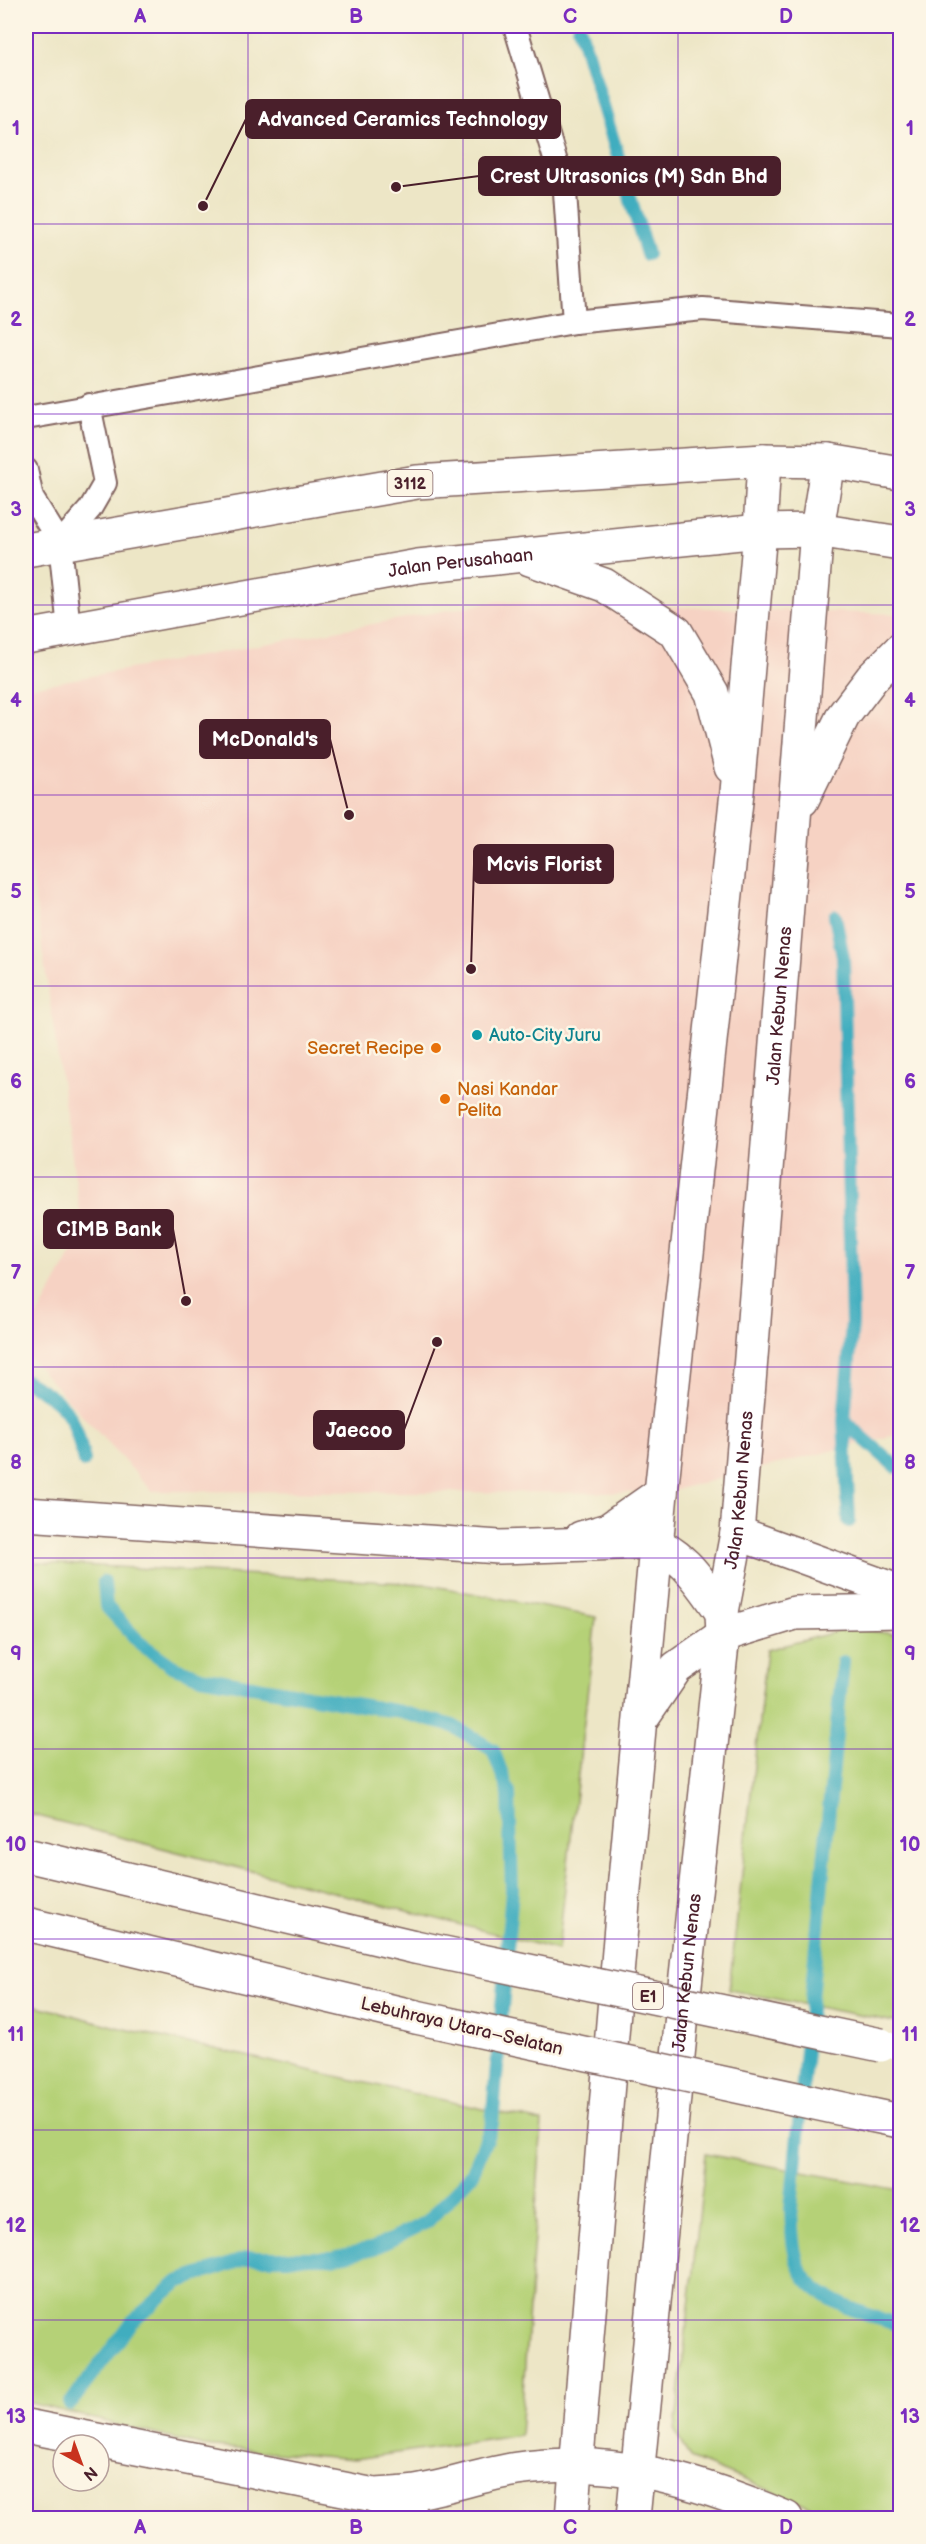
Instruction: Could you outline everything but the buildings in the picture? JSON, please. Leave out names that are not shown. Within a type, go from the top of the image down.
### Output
[{"type":"main road","name":"3112","points":[[26,550],[417,482],[764,460],[828,461],[900,473]]},
{"type":"main road","points":[[572,2518],[579,2464],[624,1890],[661,1493],[737,792],[764,460]]},
{"type":"main road","name":"Jalan Kebun Nenas","points":[[633,2518],[669,2136],[723,1623],[737,1533],[817,530],[828,461]]},
{"type":"main road","name":"Jalan Perusahaan","points":[[26,637],[418,566],[760,531],[817,530],[900,543]]},
{"type":"main road","points":[[519,556],[604,585],[676,632],[712,693],[737,792]]},
{"type":"main road","points":[[794,816],[843,716],[872,678],[900,650]]},
{"type":"main road","points":[[499,1547],[561,1544],[608,1530],[661,1493]]},
{"type":"main road","points":[[26,1514],[499,1547],[649,1542],[658,1544],[685,1562],[723,1623]]},
{"type":"main road","points":[[737,1533],[900,1592]]},
{"type":"main road","points":[[641,1719],[676,1668],[723,1623],[795,1613],[900,1611]]},
{"type":"main road","name":"E1","points":[[26,1855],[415,1947],[891,2047]]},
{"type":"main road","name":"Lebuhraya Utara–Selatan","points":[[26,1924],[416,2017],[886,2118]]},
{"type":"main road","points":[[26,2426],[374,2495],[416,2492],[517,2469],[579,2464],[639,2470],[696,2483],[786,2518]]},
{"type":"main road","points":[[374,2495],[413,2518]]},
{"type":"lane","points":[[515,26],[565,192],[574,322]]},
{"type":"lane","points":[[26,418],[89,405],[574,322],[703,309],[900,325]]},
{"type":"lane","points":[[60,543],[90,509],[105,483],[89,405]]},
{"type":"lane","points":[[26,470],[32,498],[60,543],[69,629]]},
{"type":"shaded area","name":"Auto-City Juru","points":[[498,601],[900,614],[900,1434],[661,1493],[152,1491],[26,1354],[26,1337],[83,1233],[26,836],[26,688]]},
{"type":"green space","points":[[26,1562],[424,1584],[596,1617],[558,1950],[26,1813]]},
{"type":"green space","points":[[850,1628],[900,1635],[900,2023],[729,1990],[767,1650]]},
{"type":"green space","points":[[26,2003],[125,2029],[542,2122],[520,2435],[355,2459],[203,2446],[26,2402]]},
{"type":"green space","points":[[706,2154],[900,2190],[900,2518],[811,2507],[690,2458],[675,2431]]},
{"type":"waterway","points":[[579,26],[647,254]]},
{"type":"waterway","points":[[835,916],[843,957],[852,1323],[844,1421],[895,1466],[900,1467]]},
{"type":"waterway","points":[[26,1381],[52,1397],[67,1412],[76,1431],[84,1461]]},
{"type":"waterway","points":[[844,1421],[849,1521]]},
{"type":"waterway","points":[[70,2404],[133,2321],[178,2282],[248,2258],[333,2258],[374,2248],[427,2222],[472,2174],[492,2124],[512,1890],[509,1793],[493,1750],[453,1726],[400,1712],[201,1677],[172,1666],[141,1644],[106,1606],[104,1582]]},
{"type":"waterway","points":[[843,1662],[791,2209],[792,2232],[800,2269],[807,2280],[818,2290],[844,2306],[900,2325]]},
{"type":"place","name":"Crest Ultrasonics (M) Sdn Bhd","points":[[396,187]]},
{"type":"place","name":"Advanced Ceramics Technology","points":[[203,206]]},
{"type":"place","name":"McDonald's","points":[[349,815]]},
{"type":"place","name":"Mcvis Florist","points":[[471,969]]},
{"type":"place","name":"Auto-City Juru","points":[[477,1035]]},
{"type":"place","name":"Secret Recipe","points":[[436,1048]]},
{"type":"place","name":"Nasi Kandar Pelita","points":[[445,1099]]},
{"type":"place","name":"CIMB Bank","points":[[186,1301]]},
{"type":"place","name":"Jaecoo","points":[[437,1342]]}]
